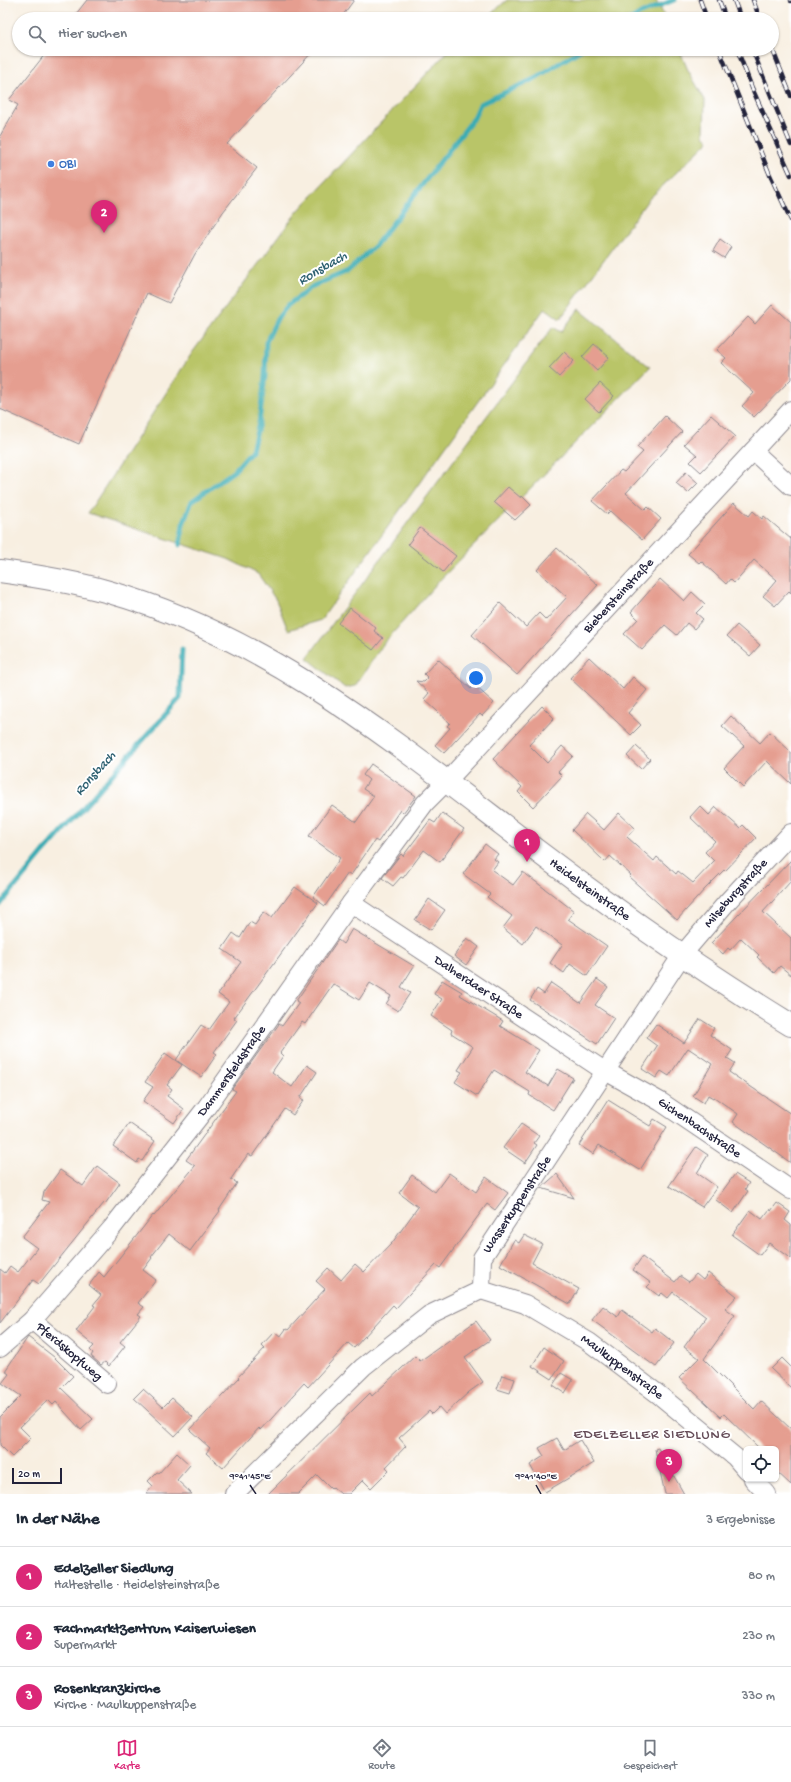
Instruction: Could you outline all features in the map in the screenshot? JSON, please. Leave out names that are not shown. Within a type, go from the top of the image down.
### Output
[{"type":"main road","name":"Heidelsteinstraße","points":[[0,571],[72,583],[110,592],[197,624],[243,646],[293,674],[359,716],[642,928],[737,992],[791,1025]]},
{"type":"street","name":"Biebersteinstraße","points":[[447,781],[791,410]]},
{"type":"street","points":[[753,451],[791,486]]},
{"type":"street","name":"Dammersfeldstraße","points":[[0,1348],[32,1320],[112,1228],[206,1108],[351,902],[425,803],[447,781]]},
{"type":"street","name":"Milseburgstraße","points":[[682,955],[728,901],[791,833]]},
{"type":"street","name":"Dalherdaer Straße","points":[[351,902],[606,1072]]},
{"type":"street","name":"Wasserkuppenstraße","points":[[481,1290],[482,1258],[682,955]]},
{"type":"street","name":"Gichenbachstraße","points":[[606,1072],[661,1102],[791,1190]]},
{"type":"street","points":[[234,1494],[363,1367],[429,1315],[481,1290]]},
{"type":"street","name":"Maulkuppenstraße","points":[[481,1290],[525,1304],[589,1342],[658,1394],[735,1458],[743,1467]]},
{"type":"street","name":"Pferdskopfweg","points":[[32,1320],[107,1384]]},
{"type":"street","points":[[757,1482],[767,1494]]},
{"type":"green space","points":[[507,0],[656,0],[662,12],[493,12]]},
{"type":"green space","points":[[443,56],[682,56],[705,100],[704,135],[709,141],[648,200],[560,319],[545,308],[321,620],[288,630],[276,600],[258,574],[228,559],[88,513],[192,353],[297,212]]},
{"type":"green space","points":[[579,309],[650,367],[438,582],[384,643],[355,686],[345,688],[307,658],[553,327],[561,332]]},
{"type":"building","points":[[87,0],[354,0],[345,12],[78,12]]},
{"type":"building","points":[[44,56],[309,56],[227,144],[257,168],[223,212],[195,254],[169,303],[147,293],[79,444],[0,409],[0,136],[18,105],[9,100]]},
{"type":"building","points":[[720,239],[731,247],[724,258],[713,251]]},
{"type":"building","points":[[772,305],[791,322],[791,379],[754,417],[742,406],[754,393],[721,363],[726,358],[717,350],[748,317],[755,324]]},
{"type":"building","points":[[594,344],[609,357],[597,371],[582,357]]},
{"type":"building","points":[[564,352],[574,361],[559,377],[549,368]]},
{"type":"building","points":[[600,383],[614,396],[599,412],[585,399]]},
{"type":"building","points":[[711,415],[735,436],[701,472],[690,462],[697,455],[684,444]]},
{"type":"building","points":[[665,416],[682,432],[626,493],[645,510],[648,507],[661,519],[642,540],[610,511],[607,514],[592,501],[621,470],[624,472],[643,452],[637,447]]},
{"type":"building","points":[[686,472],[698,483],[688,493],[676,483]]},
{"type":"building","points":[[508,487],[521,498],[522,496],[531,505],[515,520],[494,502]]},
{"type":"building","points":[[734,503],[749,516],[753,511],[762,519],[764,516],[791,539],[791,593],[789,591],[775,606],[763,596],[777,580],[754,560],[734,583],[730,579],[726,584],[701,561],[699,563],[688,554]]},
{"type":"building","points":[[420,528],[456,556],[443,572],[408,544]]},
{"type":"building","points":[[557,548],[598,585],[517,675],[472,635],[500,603],[526,627],[539,613],[546,620],[567,597],[537,570]]},
{"type":"building","points":[[660,579],[684,601],[692,592],[705,604],[696,613],[703,619],[694,629],[687,623],[677,635],[665,625],[642,650],[624,634],[638,619],[631,612]]},
{"type":"building","points":[[350,608],[376,628],[374,631],[383,638],[373,650],[338,623]]},
{"type":"building","points":[[737,625],[760,645],[750,656],[727,636]]},
{"type":"building","points":[[589,657],[623,689],[633,677],[647,690],[628,713],[641,725],[631,735],[570,678]]},
{"type":"building","points":[[438,659],[471,689],[474,685],[494,703],[482,716],[480,714],[444,753],[435,745],[450,728],[447,726],[450,723],[424,699],[429,693],[416,681],[424,682],[428,678],[424,674]]},
{"type":"building","points":[[542,706],[554,718],[529,745],[547,763],[562,746],[573,756],[558,772],[562,776],[533,807],[518,792],[522,787],[493,759]]},
{"type":"building","points":[[731,716],[760,743],[770,732],[791,752],[791,784],[767,761],[743,787],[724,768],[744,746],[722,726]]},
{"type":"building","points":[[636,746],[650,759],[641,769],[627,756]]},
{"type":"building","points":[[371,764],[416,796],[403,813],[400,810],[378,842],[375,840],[351,875],[348,873],[325,906],[313,897],[340,858],[309,836],[332,805],[356,822],[374,796],[363,789],[369,780],[363,775]]},
{"type":"building","points":[[700,806],[709,815],[716,807],[740,828],[743,825],[756,838],[725,871],[724,870],[705,889],[677,920],[629,877],[631,875],[610,856],[605,862],[572,830],[586,814],[604,830],[619,813],[635,828],[627,837],[654,861],[657,857],[676,874],[678,871],[693,883],[714,861],[705,852],[715,841],[690,817]]},
{"type":"building","points":[[442,813],[464,829],[440,862],[424,850],[403,878],[401,877],[393,886],[382,878],[401,854],[403,856],[430,820],[435,823]]},
{"type":"building","points":[[485,844],[498,854],[494,859],[498,862],[492,870],[513,885],[523,872],[574,911],[568,919],[607,946],[587,976],[570,964],[564,973],[550,963],[562,945],[536,926],[523,944],[503,928],[512,916],[487,897],[490,894],[463,874]]},
{"type":"building","points":[[791,860],[791,881],[763,912],[791,938],[791,975],[780,966],[774,973],[757,957],[759,955],[741,938],[730,950],[728,948],[723,954],[711,943]]},
{"type":"building","points":[[295,887],[318,903],[234,1018],[237,1020],[214,1052],[217,1054],[201,1077],[176,1060],[201,1025],[209,1030],[229,1002],[218,994],[241,962],[222,949],[233,933],[240,938],[250,922],[255,925],[264,912],[272,918]]},
{"type":"building","points":[[429,899],[445,910],[431,930],[415,920]]},
{"type":"building","points":[[352,929],[414,966],[401,987],[410,993],[398,1011],[386,1004],[391,996],[370,983],[359,1000],[333,984],[305,1024],[302,1022],[280,1053],[283,1056],[272,1072],[292,1087],[307,1065],[317,1072],[300,1098],[304,1100],[293,1115],[285,1109],[252,1156],[248,1154],[231,1179],[237,1183],[219,1210],[220,1211],[190,1251],[169,1234],[151,1257],[152,1258],[143,1270],[156,1280],[138,1303],[144,1307],[138,1314],[141,1316],[120,1342],[125,1346],[109,1366],[105,1362],[101,1365],[91,1356],[93,1353],[90,1350],[94,1346],[76,1331],[95,1306],[93,1305],[101,1295],[89,1285],[99,1272],[104,1277],[153,1215],[154,1216],[195,1166],[186,1160],[236,1091],[232,1089],[279,1024],[282,1026],[299,1003],[296,1001],[338,940],[343,944]]},
{"type":"building","points":[[467,938],[479,947],[466,965],[454,956]]},
{"type":"building","points":[[597,979],[608,987],[595,1005],[614,1018],[597,1044],[530,1000],[537,989],[544,994],[551,983],[580,1003]]},
{"type":"building","points":[[442,980],[462,992],[460,995],[503,1021],[500,1026],[539,1050],[525,1072],[548,1086],[558,1069],[573,1078],[553,1110],[529,1095],[530,1092],[494,1070],[477,1096],[455,1082],[462,1072],[458,1070],[473,1047],[451,1033],[452,1030],[431,1016],[442,999],[434,994]]},
{"type":"building","points":[[700,1019],[714,1028],[710,1035],[732,1050],[727,1058],[735,1063],[729,1072],[791,1114],[791,1163],[733,1122],[738,1114],[714,1097],[713,1098],[708,1095],[704,1103],[693,1096],[712,1064],[688,1048],[669,1076],[661,1071],[656,1078],[642,1069],[657,1046],[646,1038],[656,1024],[684,1043]]},
{"type":"building","points":[[165,1053],[182,1065],[167,1085],[172,1089],[167,1096],[184,1109],[174,1123],[143,1101],[153,1087],[145,1082]]},
{"type":"building","points":[[608,1100],[650,1126],[654,1119],[667,1127],[640,1170],[599,1145],[593,1154],[579,1145]]},
{"type":"building","points":[[129,1123],[155,1141],[142,1161],[139,1159],[137,1163],[113,1146]]},
{"type":"building","points":[[521,1124],[539,1136],[534,1143],[537,1145],[525,1163],[503,1148]]},
{"type":"building","points":[[696,1147],[708,1155],[697,1173],[717,1187],[702,1207],[669,1186]]},
{"type":"building","points":[[97,1166],[120,1183],[105,1204],[104,1203],[39,1284],[33,1280],[0,1323],[0,1269],[5,1273],[10,1266],[18,1272],[37,1248],[22,1237],[49,1202],[42,1200],[44,1192],[60,1170],[83,1186]]},
{"type":"building","points":[[449,1173],[476,1192],[486,1177],[508,1193],[495,1210],[487,1204],[440,1268],[436,1265],[396,1308],[393,1305],[354,1348],[348,1343],[308,1387],[304,1383],[261,1430],[259,1428],[223,1468],[206,1453],[210,1448],[190,1430],[265,1348],[262,1345],[274,1332],[280,1337],[325,1289],[316,1281],[328,1268],[341,1280],[355,1264],[364,1272],[392,1243],[418,1207],[399,1193],[412,1175],[435,1192]]},
{"type":"building","points":[[557,1174],[574,1198],[541,1188]]},
{"type":"building","points":[[735,1174],[749,1183],[745,1189],[748,1191],[733,1213],[716,1200]]},
{"type":"building","points":[[777,1203],[790,1212],[785,1220],[791,1225],[791,1259],[769,1243],[760,1255],[732,1235],[750,1210],[762,1219]]},
{"type":"building","points":[[524,1235],[542,1244],[532,1263],[579,1289],[570,1304],[500,1265],[514,1240],[519,1243]]},
{"type":"building","points":[[642,1257],[675,1282],[680,1276],[689,1282],[696,1274],[703,1280],[708,1273],[737,1296],[725,1309],[735,1316],[704,1359],[754,1409],[761,1401],[791,1429],[791,1485],[779,1474],[779,1446],[757,1446],[724,1414],[721,1417],[679,1378],[699,1358],[684,1347],[706,1317],[673,1292],[668,1298],[662,1293],[659,1296],[647,1287],[651,1283],[633,1270]]},
{"type":"building","points":[[603,1306],[618,1317],[622,1310],[652,1332],[655,1328],[674,1343],[656,1367],[592,1320]]},
{"type":"building","points":[[476,1321],[490,1340],[465,1357],[483,1382],[469,1392],[445,1414],[439,1407],[432,1414],[429,1411],[399,1438],[406,1446],[386,1467],[389,1470],[371,1488],[363,1480],[349,1494],[341,1494],[333,1487],[331,1489],[317,1475],[298,1494],[268,1494],[370,1393],[372,1396],[415,1356],[420,1361]]},
{"type":"building","points":[[28,1337],[54,1357],[73,1376],[61,1388],[93,1419],[81,1430],[56,1402],[53,1405],[48,1400],[20,1427],[31,1438],[12,1457],[0,1445],[0,1417],[21,1396],[2,1383],[9,1374],[5,1371]]},
{"type":"building","points":[[544,1347],[564,1361],[552,1379],[532,1366]]},
{"type":"building","points":[[782,1358],[791,1367],[791,1388],[771,1369]]},
{"type":"building","points":[[561,1373],[573,1380],[565,1393],[553,1385]]},
{"type":"building","points":[[502,1375],[515,1379],[510,1393],[497,1389]]},
{"type":"building","points":[[143,1389],[163,1407],[172,1398],[193,1417],[175,1436],[134,1398]]},
{"type":"building","points":[[557,1438],[564,1450],[580,1440],[594,1463],[545,1492],[530,1465],[544,1456],[539,1448]]},
{"type":"building","points":[[658,1448],[684,1494],[665,1494],[655,1449]]},
{"type":"building","points":[[177,1453],[190,1465],[177,1480],[192,1494],[146,1494],[153,1486],[148,1481],[157,1472],[159,1473]]},
{"type":"waterway","name":"Ronsbach","points":[[644,12],[674,0]]},
{"type":"waterway","name":"Ronsbach","points":[[180,545],[183,524],[192,501],[234,471],[252,450],[259,423],[265,376],[266,342],[277,319],[288,305],[313,286],[348,271],[375,246],[474,118],[480,104],[534,79],[571,56]]},
{"type":"waterway","name":"Ronsbach","points":[[0,905],[43,853],[180,698],[182,649]]},
{"type":"railway","points":[[700,0],[704,12]]},
{"type":"railway","points":[[719,0],[723,12]]},
{"type":"railway","points":[[734,0],[738,12]]},
{"type":"railway","points":[[753,0],[757,12]]},
{"type":"railway","points":[[722,56],[770,175],[791,220]]},
{"type":"railway","points":[[740,56],[752,88],[791,175]]},
{"type":"railway","points":[[755,56],[791,145]]},
{"type":"railway","points":[[775,56],[791,96]]},
{"type":"place","name":"OBI","points":[[51,164]]},
{"type":"place","name":"Fachmarktzentrum Kaiserwiesen","points":[[104,233]]},
{"type":"place","name":"Edelzeller Siedlung","points":[[527,862]]},
{"type":"place","name":"Rosenkranzkirche","points":[[669,1482]]},
{"type":"district","name":"EDELZELLER SIEDLUNG","points":[[652,1435]]}]
